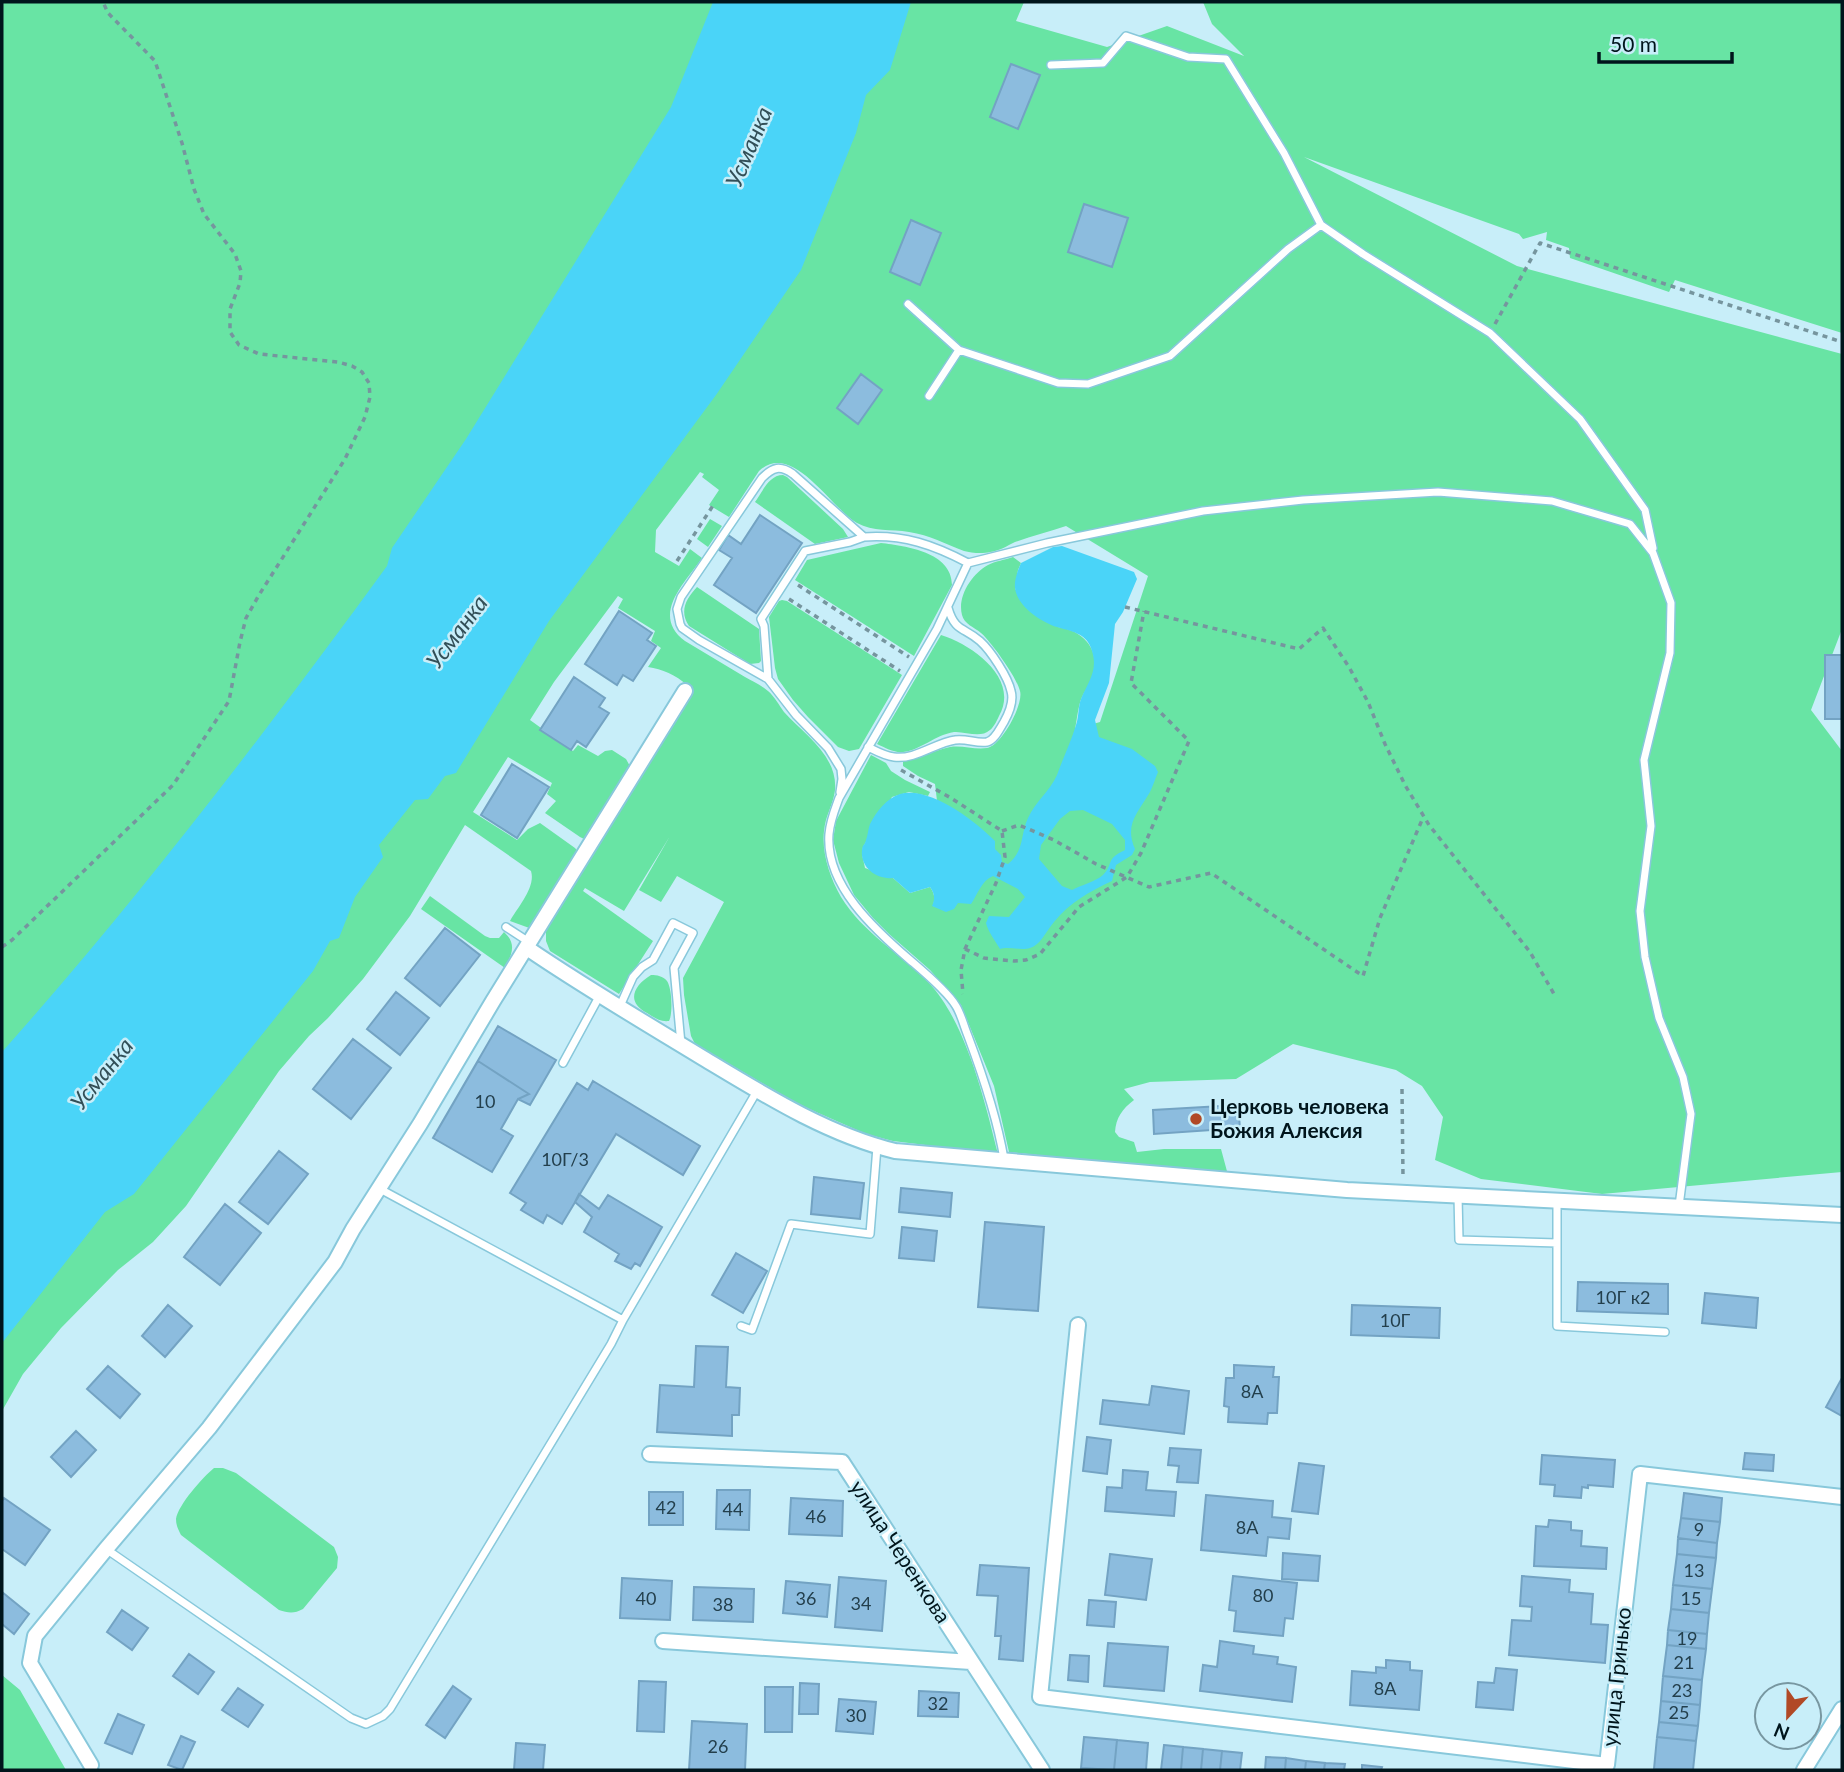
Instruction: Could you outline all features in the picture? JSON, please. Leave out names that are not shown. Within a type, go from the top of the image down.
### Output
[{"type":"street","points":[[91,1765],[30,1662],[35,1636],[209,1428],[335,1262],[685,691]]},
{"type":"street","points":[[528,945],[600,994],[758,1090],[838,1132],[894,1151],[1403,1193],[1842,1215]]},
{"type":"street","name":"улица Гринько","points":[[1078,1325],[1040,1697],[1607,1765],[1640,1474],[1842,1497]]},
{"type":"street","name":"улица Черенкова","points":[[650,1454],[842,1462],[1042,1770]]},
{"type":"street","name":"улица Черенкова","points":[[663,1641],[971,1662]]},
{"type":"street","points":[[1804,1770],[1842,1709]]},
{"type":"lane","points":[[1051,65],[1103,63],[1126,36],[1188,57],[1226,59],[1284,153],[1321,225],[1490,333],[1580,419],[1645,510],[1653,553],[1671,603],[1670,653],[1644,760],[1651,826],[1640,911],[1645,957],[1659,1018],[1683,1077],[1691,1114],[1679,1206]]},
{"type":"lane","points":[[908,304],[959,350],[1058,383],[1088,384],[1170,356],[1288,249],[1321,225]]},
{"type":"lane","points":[[929,396],[959,350]]},
{"type":"lane","points":[[863,537],[793,474],[783,468],[773,468],[762,478],[677,604],[678,618],[687,633],[768,680],[838,762],[842,779],[831,821],[829,845],[832,861],[846,893],[874,927],[956,1005],[990,1100],[1004,1159]]},
{"type":"lane","points":[[768,680],[764,626],[761,619],[805,551],[863,537],[885,535],[925,543],[968,563],[1047,542],[1203,511],[1303,500],[1438,492],[1552,501],[1630,524],[1653,553]]},
{"type":"lane","points":[[839,798],[918,663],[968,563]]},
{"type":"lane","points":[[869,747],[885,755],[905,757],[960,739],[986,742],[992,740],[1005,721],[1012,699],[1011,690],[998,664],[979,641],[952,622],[948,607]]},
{"type":"lane","points":[[620,1006],[633,977],[653,960],[673,923],[693,933],[674,968],[681,1044]]},
{"type":"lane","points":[[506,927],[528,945]]},
{"type":"lane","points":[[563,1063],[600,994]]},
{"type":"lane","points":[[106,1549],[351,1718],[366,1724],[383,1716],[390,1709],[611,1344],[758,1090]]},
{"type":"lane","points":[[741,1326],[752,1330],[792,1224],[870,1234],[877,1147]]},
{"type":"lane","points":[[380,1189],[623,1320]]},
{"type":"lane","points":[[1458,1196],[1460,1240],[1557,1243]]},
{"type":"lane","points":[[1558,1201],[1557,1326],[1665,1332]]},
{"type":"path","points":[[2,947],[173,785],[222,712],[229,701],[246,618],[345,459],[365,417],[370,397],[369,383],[362,372],[352,366],[338,362],[259,354],[239,345],[230,332],[230,309],[240,283],[241,271],[235,254],[204,214],[155,61],[108,13],[103,2]]},
{"type":"path","points":[[1490,333],[1539,243],[1842,342]]},
{"type":"path","points":[[677,561],[715,505]]},
{"type":"path","points":[[787,579],[918,663]]},
{"type":"path","points":[[779,592],[909,677]]},
{"type":"path","points":[[1125,607],[1299,649],[1323,628],[1368,702],[1405,785],[1429,825],[1530,952],[1553,994]]},
{"type":"path","points":[[965,949],[984,958],[1014,961],[1026,960],[1040,954],[1079,907],[1127,877],[1141,853],[1189,741],[1131,682],[1144,611]]},
{"type":"path","points":[[885,755],[895,766],[1002,831]]},
{"type":"path","points":[[1002,831],[1019,825],[1149,887],[1211,873],[1363,976],[1380,918],[1422,820]]},
{"type":"path","points":[[956,1005],[963,994],[961,970],[965,949],[996,883],[1005,857],[1002,831]]},
{"type":"path","points":[[1402,1089],[1403,1193]]},
{"type":"green space","points":[[2,2],[1024,2],[1016,21],[1107,47],[1167,26],[1244,56],[1212,24],[1203,2],[1842,2],[1842,333],[1675,280],[1669,292],[1570,258],[1569,248],[1546,240],[1547,232],[1523,239],[1519,234],[1304,157],[1517,266],[1842,354],[1842,629],[1811,710],[1842,751],[1842,1172],[1602,1194],[1481,1179],[1435,1160],[1443,1117],[1422,1086],[1396,1070],[1293,1044],[1236,1079],[1150,1082],[1124,1089],[1134,1100],[1120,1114],[1115,1132],[1119,1137],[1134,1142],[1137,1152],[1221,1149],[1228,1175],[1009,1152],[994,1086],[961,1005],[930,970],[873,918],[854,895],[839,863],[833,840],[836,821],[871,755],[886,763],[891,771],[905,780],[930,792],[928,796],[909,792],[892,797],[863,847],[862,854],[865,868],[893,878],[910,893],[930,887],[934,896],[933,906],[950,910],[935,784],[903,766],[903,760],[950,747],[993,746],[1010,724],[1020,697],[1016,682],[998,653],[983,635],[963,618],[962,600],[967,586],[976,574],[988,565],[1013,557],[1021,563],[1015,589],[1058,627],[1074,632],[1086,641],[1094,655],[1094,672],[1081,701],[1075,729],[1100,722],[1148,576],[1066,526],[987,553],[964,551],[917,533],[869,528],[846,515],[810,479],[784,464],[772,464],[759,471],[729,517],[709,505],[719,490],[702,477],[704,474],[700,472],[656,530],[655,552],[679,566],[690,549],[702,558],[674,599],[670,621],[685,641],[768,691],[825,756],[831,767],[835,790],[824,830],[824,850],[832,879],[841,897],[860,921],[917,971],[941,998],[953,1018],[972,1063],[998,1154],[893,1141],[866,1134],[798,1104],[695,1044],[691,1036],[683,978],[724,902],[677,876],[661,902],[639,890],[670,836],[624,911],[585,888],[583,891],[653,941],[619,994],[550,951],[546,931],[687,685],[669,673],[648,667],[661,648],[651,641],[655,631],[618,608],[623,599],[618,596],[554,682],[530,720],[573,751],[578,745],[598,756],[612,750],[626,759],[631,768],[588,838],[580,837],[545,813],[556,801],[547,794],[552,783],[508,757],[473,812],[517,840],[528,829],[540,823],[579,853],[532,929],[510,921],[529,890],[531,871],[465,825],[410,916],[363,979],[279,1071],[186,1206],[153,1242],[118,1270],[61,1328],[23,1374],[2,1411]]},
{"type":"green space","points":[[783,475],[843,529],[848,537],[815,544],[755,502],[770,481]]},
{"type":"green space","points":[[710,519],[722,526],[708,547],[697,539]]},
{"type":"green space","points":[[881,543],[926,553],[944,565],[950,574],[952,585],[914,656],[795,580],[807,560]]},
{"type":"green space","points":[[697,587],[759,629],[759,663],[750,664],[689,626],[684,615],[685,605]]},
{"type":"green space","points":[[782,600],[902,675],[859,749],[849,751],[838,747],[793,700],[778,679],[769,617]]},
{"type":"green space","points":[[941,635],[979,655],[998,677],[1004,702],[995,723],[986,733],[954,732],[903,752],[877,744]]},
{"type":"green space","points":[[430,896],[485,936],[499,938],[504,932],[512,945],[505,968],[421,909]]},
{"type":"green space","points":[[651,975],[662,977],[669,984],[669,1021],[660,1020],[640,1009],[634,999],[636,989]]},
{"type":"green space","points":[[214,1468],[236,1473],[334,1547],[338,1557],[337,1568],[303,1609],[297,1612],[279,1610],[181,1535],[176,1519],[181,1506]]},
{"type":"green space","points":[[2,1675],[20,1690],[66,1770],[2,1770]]},
{"type":"water","name":"Усманка","points":[[713,2],[911,2],[890,70],[866,95],[856,133],[801,270],[716,395],[549,621],[456,773],[445,776],[428,799],[415,800],[379,845],[383,857],[355,897],[339,938],[330,941],[313,971],[134,1194],[105,1212],[2,1343],[2,1052],[103,934],[200,814],[387,566],[392,548],[466,439],[671,107]]},
{"type":"water","points":[[1062,546],[1134,572],[1137,579],[1115,624],[1109,683],[1095,720],[1099,737],[1132,749],[1155,766],[1158,772],[1134,819],[1131,832],[1135,849],[1132,855],[1116,865],[1112,881],[1073,903],[1033,947],[1000,949],[986,923],[989,916],[1009,917],[1025,897],[1018,889],[993,876],[983,884],[971,904],[958,903],[954,909],[946,912],[932,906],[934,896],[930,887],[910,893],[893,878],[881,877],[871,872],[864,862],[862,850],[870,824],[882,806],[895,796],[912,793],[938,800],[976,824],[995,841],[995,849],[1001,855],[1002,862],[1008,864],[1017,853],[1028,818],[1057,775],[1076,725],[1081,699],[1094,663],[1091,648],[1085,639],[1077,633],[1051,625],[1037,617],[1025,607],[1017,595],[1015,582],[1021,563],[1053,547]],"holes":[[[1083,810],[1112,824],[1125,840],[1125,850],[1112,859],[1103,875],[1096,880],[1072,890],[1062,886],[1039,859],[1041,845],[1060,819],[1070,811]]]},
{"type":"building","points":[[1011,64],[1040,75],[1018,129],[990,117]]},
{"type":"building","points":[[1084,204],[1128,218],[1112,267],[1068,252]]},
{"type":"building","points":[[911,220],[941,233],[920,285],[890,272]]},
{"type":"building","points":[[861,374],[882,390],[858,424],[837,408]]},
{"type":"building","points":[[760,515],[802,543],[756,613],[714,585],[732,558],[719,550],[728,535],[741,544]]},
{"type":"building","points":[[619,611],[652,633],[647,640],[656,646],[633,681],[623,675],[617,685],[585,664]]},
{"type":"building","points":[[1825,655],[1842,655],[1842,719],[1825,719]]},
{"type":"building","points":[[574,677],[605,698],[599,707],[609,713],[586,747],[577,741],[571,750],[540,730]]},
{"type":"building","points":[[512,764],[549,787],[517,838],[481,815]]},
{"type":"building","points":[[445,928],[480,955],[440,1006],[405,978]]},
{"type":"building","points":[[396,992],[429,1018],[400,1055],[367,1029]]},
{"type":"building","points":[[498,1026],[556,1060],[530,1105],[518,1099],[501,1129],[513,1136],[492,1172],[433,1138]]},
{"type":"building","points":[[353,1039],[391,1068],[351,1119],[313,1089]]},
{"type":"building","points":[[478,1061],[529,1094],[518,1099],[501,1129],[513,1136],[492,1172],[433,1138]]},
{"type":"building","points":[[593,1081],[700,1146],[683,1175],[616,1134],[562,1224],[547,1215],[543,1223],[521,1210],[526,1203],[510,1193],[577,1083],[588,1090]]},
{"type":"building","name":"Церковь человека Божия Алексия","points":[[1238,1105],[1240,1128],[1154,1134],[1153,1110]]},
{"type":"building","points":[[279,1151],[308,1174],[268,1224],[239,1202]]},
{"type":"building","points":[[814,1177],[864,1183],[860,1219],[811,1214]]},
{"type":"building","points":[[901,1188],[952,1193],[950,1217],[899,1212]]},
{"type":"building","points":[[579,1194],[599,1209],[608,1195],[662,1227],[640,1266],[635,1263],[631,1269],[615,1261],[619,1254],[584,1232],[592,1217],[575,1202]]},
{"type":"building","points":[[225,1204],[261,1233],[220,1285],[184,1257]]},
{"type":"building","points":[[985,1222],[1044,1227],[1038,1311],[978,1307]]},
{"type":"building","points":[[902,1227],[937,1231],[934,1261],[899,1258]]},
{"type":"building","points":[[736,1253],[767,1271],[743,1313],[712,1295]]},
{"type":"building","points":[[1578,1282],[1668,1284],[1668,1314],[1577,1311]]},
{"type":"building","points":[[1705,1293],[1758,1298],[1756,1328],[1702,1323]]},
{"type":"building","points":[[168,1305],[192,1326],[165,1357],[142,1336]]},
{"type":"building","points":[[1352,1305],[1440,1308],[1439,1338],[1351,1335]]},
{"type":"building","points":[[696,1346],[728,1347],[726,1387],[740,1388],[739,1415],[732,1415],[732,1436],[657,1432],[660,1385],[694,1387]]},
{"type":"building","points":[[1234,1365],[1274,1367],[1273,1377],[1279,1377],[1277,1413],[1268,1413],[1267,1424],[1228,1422],[1229,1407],[1224,1406],[1226,1378],[1234,1378]]},
{"type":"building","points":[[108,1366],[140,1394],[120,1418],[87,1389]]},
{"type":"building","points":[[1842,1378],[1842,1416],[1826,1407]]},
{"type":"building","points":[[1152,1386],[1189,1391],[1184,1434],[1100,1424],[1103,1400],[1149,1405]]},
{"type":"building","points":[[76,1431],[96,1450],[71,1477],[51,1457]]},
{"type":"building","points":[[1087,1437],[1111,1440],[1107,1474],[1083,1471]]},
{"type":"building","points":[[1170,1448],[1201,1450],[1198,1483],[1177,1482],[1179,1466],[1168,1465]]},
{"type":"building","points":[[1745,1453],[1774,1455],[1773,1471],[1743,1469]]},
{"type":"building","points":[[1542,1455],[1615,1460],[1613,1487],[1582,1487],[1581,1498],[1554,1496],[1555,1485],[1540,1484]]},
{"type":"building","points":[[1299,1463],[1324,1466],[1318,1514],[1292,1511]]},
{"type":"building","points":[[1123,1470],[1148,1472],[1146,1490],[1176,1492],[1174,1516],[1105,1511],[1107,1487],[1122,1488]]},
{"type":"building","points":[[717,1490],[750,1490],[749,1530],[716,1529]]},
{"type":"building","points":[[649,1492],[683,1492],[683,1525],[649,1525]]},
{"type":"building","points":[[1684,1493],[1722,1498],[1720,1522],[1681,1518]]},
{"type":"building","points":[[1206,1495],[1273,1501],[1272,1517],[1291,1519],[1289,1539],[1268,1537],[1266,1556],[1201,1550]]},
{"type":"building","points":[[4,1498],[50,1530],[25,1565],[2,1549]]},
{"type":"building","points":[[791,1498],[843,1501],[842,1536],[789,1534]]},
{"type":"building","points":[[1681,1518],[1720,1522],[1717,1543],[1678,1538]]},
{"type":"building","points":[[1549,1520],[1571,1522],[1571,1530],[1582,1531],[1581,1546],[1607,1548],[1606,1569],[1534,1566],[1536,1526],[1548,1527]]},
{"type":"building","points":[[1678,1538],[1717,1543],[1716,1558],[1677,1554]]},
{"type":"building","points":[[1283,1553],[1320,1556],[1318,1581],[1282,1579]]},
{"type":"building","points":[[1110,1554],[1152,1559],[1146,1600],[1105,1595]]},
{"type":"building","points":[[1677,1554],[1716,1558],[1712,1589],[1673,1585]]},
{"type":"building","points":[[980,1565],[1029,1568],[1023,1661],[999,1659],[1001,1636],[995,1636],[998,1596],[977,1595]]},
{"type":"building","points":[[1233,1576],[1297,1583],[1293,1619],[1285,1618],[1283,1636],[1234,1631],[1236,1611],[1229,1610]]},
{"type":"building","points":[[1522,1576],[1570,1580],[1569,1592],[1593,1594],[1591,1624],[1608,1625],[1605,1663],[1509,1655],[1512,1620],[1531,1621],[1532,1607],[1520,1606]]},
{"type":"building","points":[[839,1577],[886,1581],[882,1631],[835,1627]]},
{"type":"building","points":[[622,1578],[672,1581],[670,1620],[620,1618]]},
{"type":"building","points":[[786,1581],[830,1585],[827,1617],[783,1613]]},
{"type":"building","points":[[1673,1585],[1712,1589],[1709,1613],[1671,1609]]},
{"type":"building","points":[[694,1587],[754,1589],[753,1622],[693,1620]]},
{"type":"building","points":[[2,1592],[29,1614],[14,1634],[2,1624]]},
{"type":"building","points":[[1089,1600],[1116,1602],[1114,1627],[1087,1625]]},
{"type":"building","points":[[1671,1609],[1709,1613],[1707,1634],[1668,1630]]},
{"type":"building","points":[[122,1610],[148,1628],[132,1650],[107,1632]]},
{"type":"building","points":[[1668,1630],[1707,1634],[1706,1649],[1667,1645]]},
{"type":"building","points":[[1220,1641],[1254,1646],[1253,1654],[1278,1657],[1277,1664],[1296,1667],[1292,1702],[1200,1691],[1203,1665],[1217,1667]]},
{"type":"building","points":[[1108,1643],[1168,1647],[1164,1691],[1104,1686]]},
{"type":"building","points":[[1667,1645],[1706,1649],[1702,1680],[1663,1676]]},
{"type":"building","points":[[189,1654],[214,1672],[198,1694],[173,1676]]},
{"type":"building","points":[[1070,1655],[1089,1656],[1088,1682],[1068,1680]]},
{"type":"building","points":[[1386,1660],[1410,1662],[1410,1670],[1422,1671],[1419,1710],[1350,1705],[1352,1671],[1376,1673],[1376,1667],[1386,1668]]},
{"type":"building","points":[[1496,1668],[1517,1670],[1513,1710],[1476,1707],[1478,1682],[1494,1683]]},
{"type":"building","points":[[1663,1676],[1702,1680],[1700,1705],[1661,1701]]},
{"type":"building","points":[[639,1681],[666,1682],[664,1732],[637,1731]]},
{"type":"building","points":[[800,1683],[819,1684],[818,1714],[799,1714]]},
{"type":"building","points":[[453,1686],[471,1699],[445,1738],[426,1725]]},
{"type":"building","points":[[765,1687],[793,1687],[792,1732],[765,1732]]},
{"type":"building","points":[[238,1688],[263,1705],[248,1727],[222,1710]]},
{"type":"building","points":[[919,1691],[959,1693],[958,1717],[918,1716]]},
{"type":"building","points":[[839,1699],[876,1702],[873,1734],[836,1731]]},
{"type":"building","points":[[1661,1701],[1700,1705],[1698,1726],[1659,1722]]},
{"type":"building","points":[[118,1714],[144,1725],[132,1754],[105,1743]]},
{"type":"building","points":[[692,1721],[747,1724],[745,1770],[689,1770]]},
{"type":"building","points":[[1659,1722],[1698,1726],[1696,1741],[1657,1737]]},
{"type":"building","points":[[181,1736],[195,1742],[182,1770],[168,1765]]},
{"type":"building","points":[[1084,1737],[1117,1740],[1114,1770],[1081,1768]]},
{"type":"building","points":[[1657,1737],[1696,1741],[1693,1770],[1654,1769]]},
{"type":"building","points":[[1117,1740],[1148,1743],[1146,1770],[1114,1770]]},
{"type":"building","points":[[516,1743],[545,1745],[543,1770],[514,1770]]},
{"type":"building","points":[[1164,1745],[1183,1747],[1181,1770],[1161,1770]]},
{"type":"building","points":[[1183,1747],[1203,1749],[1201,1770],[1181,1770]]},
{"type":"building","points":[[1203,1749],[1222,1751],[1220,1770],[1201,1770]]},
{"type":"building","points":[[1222,1751],[1242,1753],[1240,1770],[1220,1770]]},
{"type":"building","points":[[1266,1757],[1286,1758],[1285,1770],[1265,1770]]},
{"type":"building","points":[[1286,1758],[1306,1761],[1305,1770],[1285,1770]]},
{"type":"building","points":[[1306,1761],[1325,1763],[1324,1770],[1305,1770]]},
{"type":"building","points":[[1325,1763],[1345,1764],[1344,1770],[1324,1770]]},
{"type":"building","points":[[1362,1765],[1382,1767],[1381,1770],[1362,1770]]},
{"type":"place","name":"Церковь человека Божия Алексия","points":[[1196,1119]]}]
